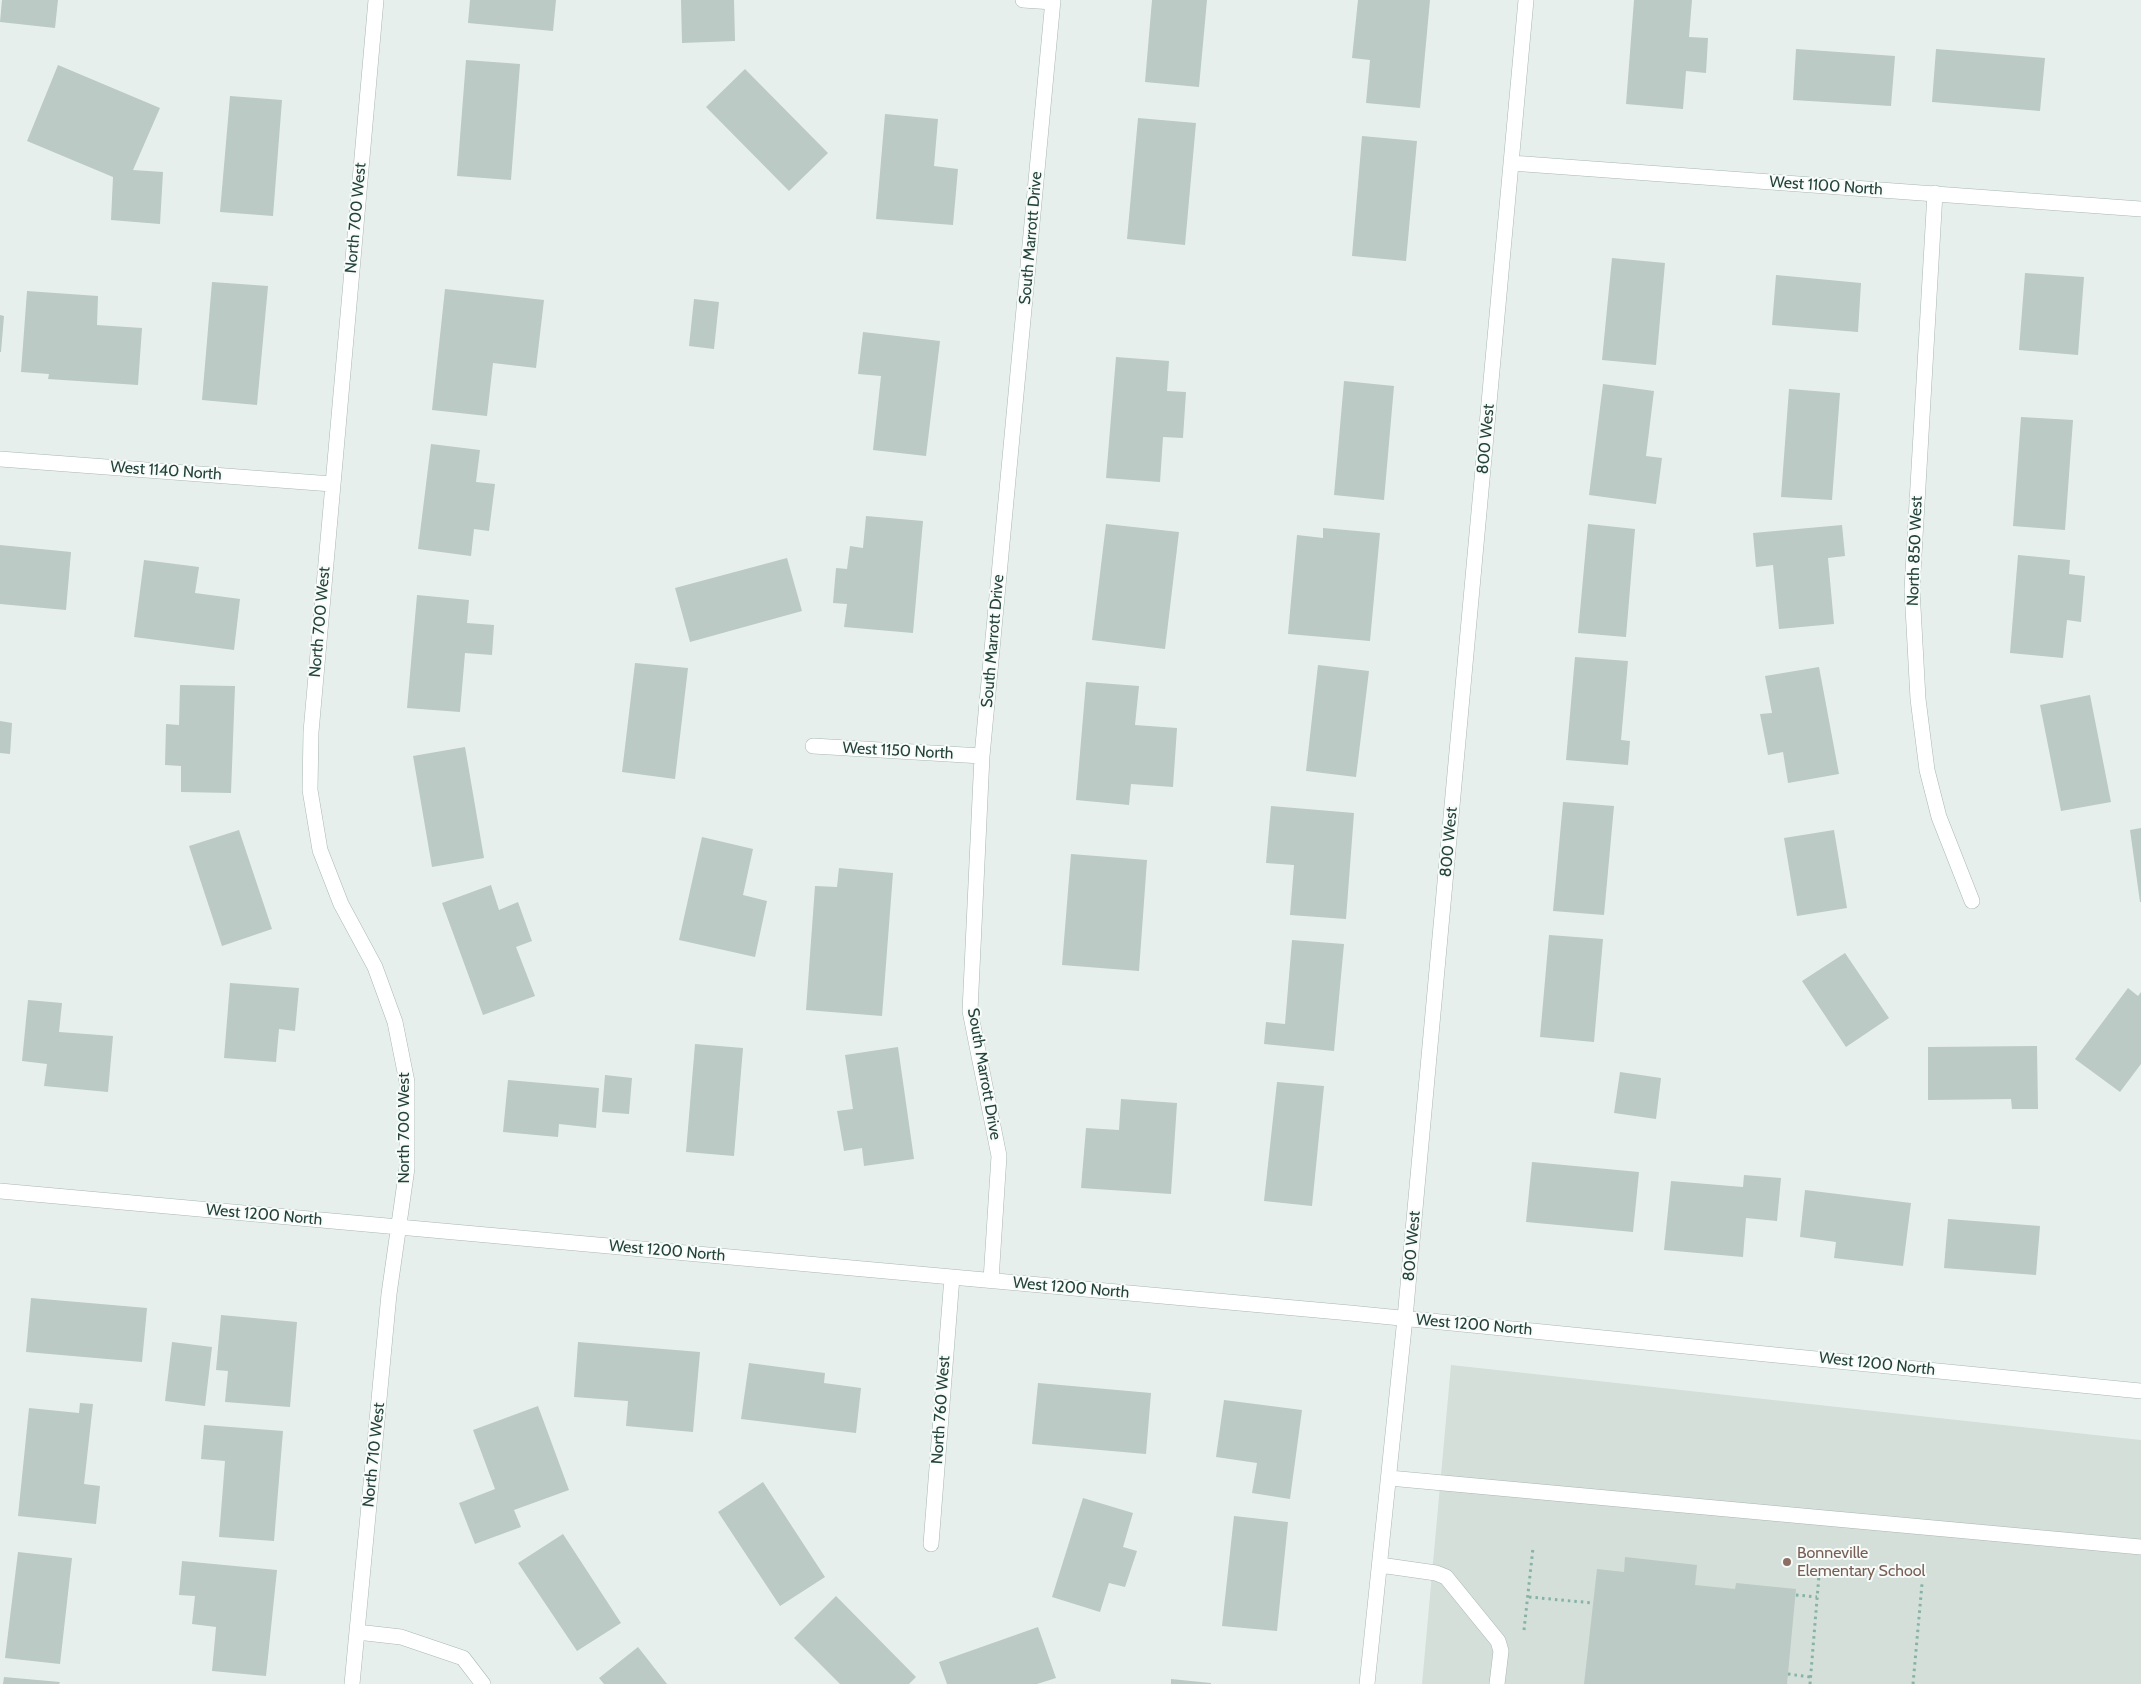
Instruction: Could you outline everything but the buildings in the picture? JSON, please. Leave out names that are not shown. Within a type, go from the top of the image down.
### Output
[{"type":"street","name":"North 700 West","points":[[376,0],[311,732],[310,790],[320,850],[341,904],[375,967],[395,1022],[407,1082],[407,1168],[400,1227]]},
{"type":"street","points":[[1023,0],[1053,1]]},
{"type":"street","name":"800 West","points":[[1367,1684],[1405,1318],[1526,0]]},
{"type":"street","name":"South Marrott Drive","points":[[991,1280],[999,1156],[970,1011],[982,756],[1053,1]]},
{"type":"street","name":"West 1100 North","points":[[1512,163],[2141,209]]},
{"type":"street","name":"North 850 West","points":[[1935,193],[1912,590],[1918,699],[1927,770],[1939,817],[1972,901]]},
{"type":"street","name":"West 1140 North","points":[[0,459],[332,484]]},
{"type":"street","name":"West 1150 North","points":[[813,746],[982,756]]},
{"type":"street","name":"West 1200 North","points":[[0,1191],[1405,1318],[2141,1391]]},
{"type":"street","name":"North 710 West","points":[[352,1684],[389,1294],[400,1227]]},
{"type":"street","name":"North 760 West","points":[[931,1544],[952,1277]]},
{"type":"street","points":[[1389,1478],[2141,1547]]},
{"type":"street","points":[[1380,1565],[1436,1573],[1446,1577],[1498,1641],[1501,1651],[1497,1684]]},
{"type":"street","points":[[356,1632],[401,1637],[463,1658],[483,1684]]},
{"type":"path","points":[[1524,1636],[1533,1548]]},
{"type":"path","points":[[1810,1684],[1819,1575]]},
{"type":"path","points":[[1913,1684],[1922,1584]]},
{"type":"path","points":[[1796,1595],[1817,1598]]},
{"type":"path","points":[[1529,1597],[1593,1603]]},
{"type":"path","points":[[1788,1674],[1810,1677]]},
{"type":"shaded area","name":"Bonneville Elementary School","points":[[1451,1365],[2141,1440],[2141,1684],[1422,1684]]},
{"type":"place","name":"Bonneville Elementary School","points":[[1787,1562]]}]
